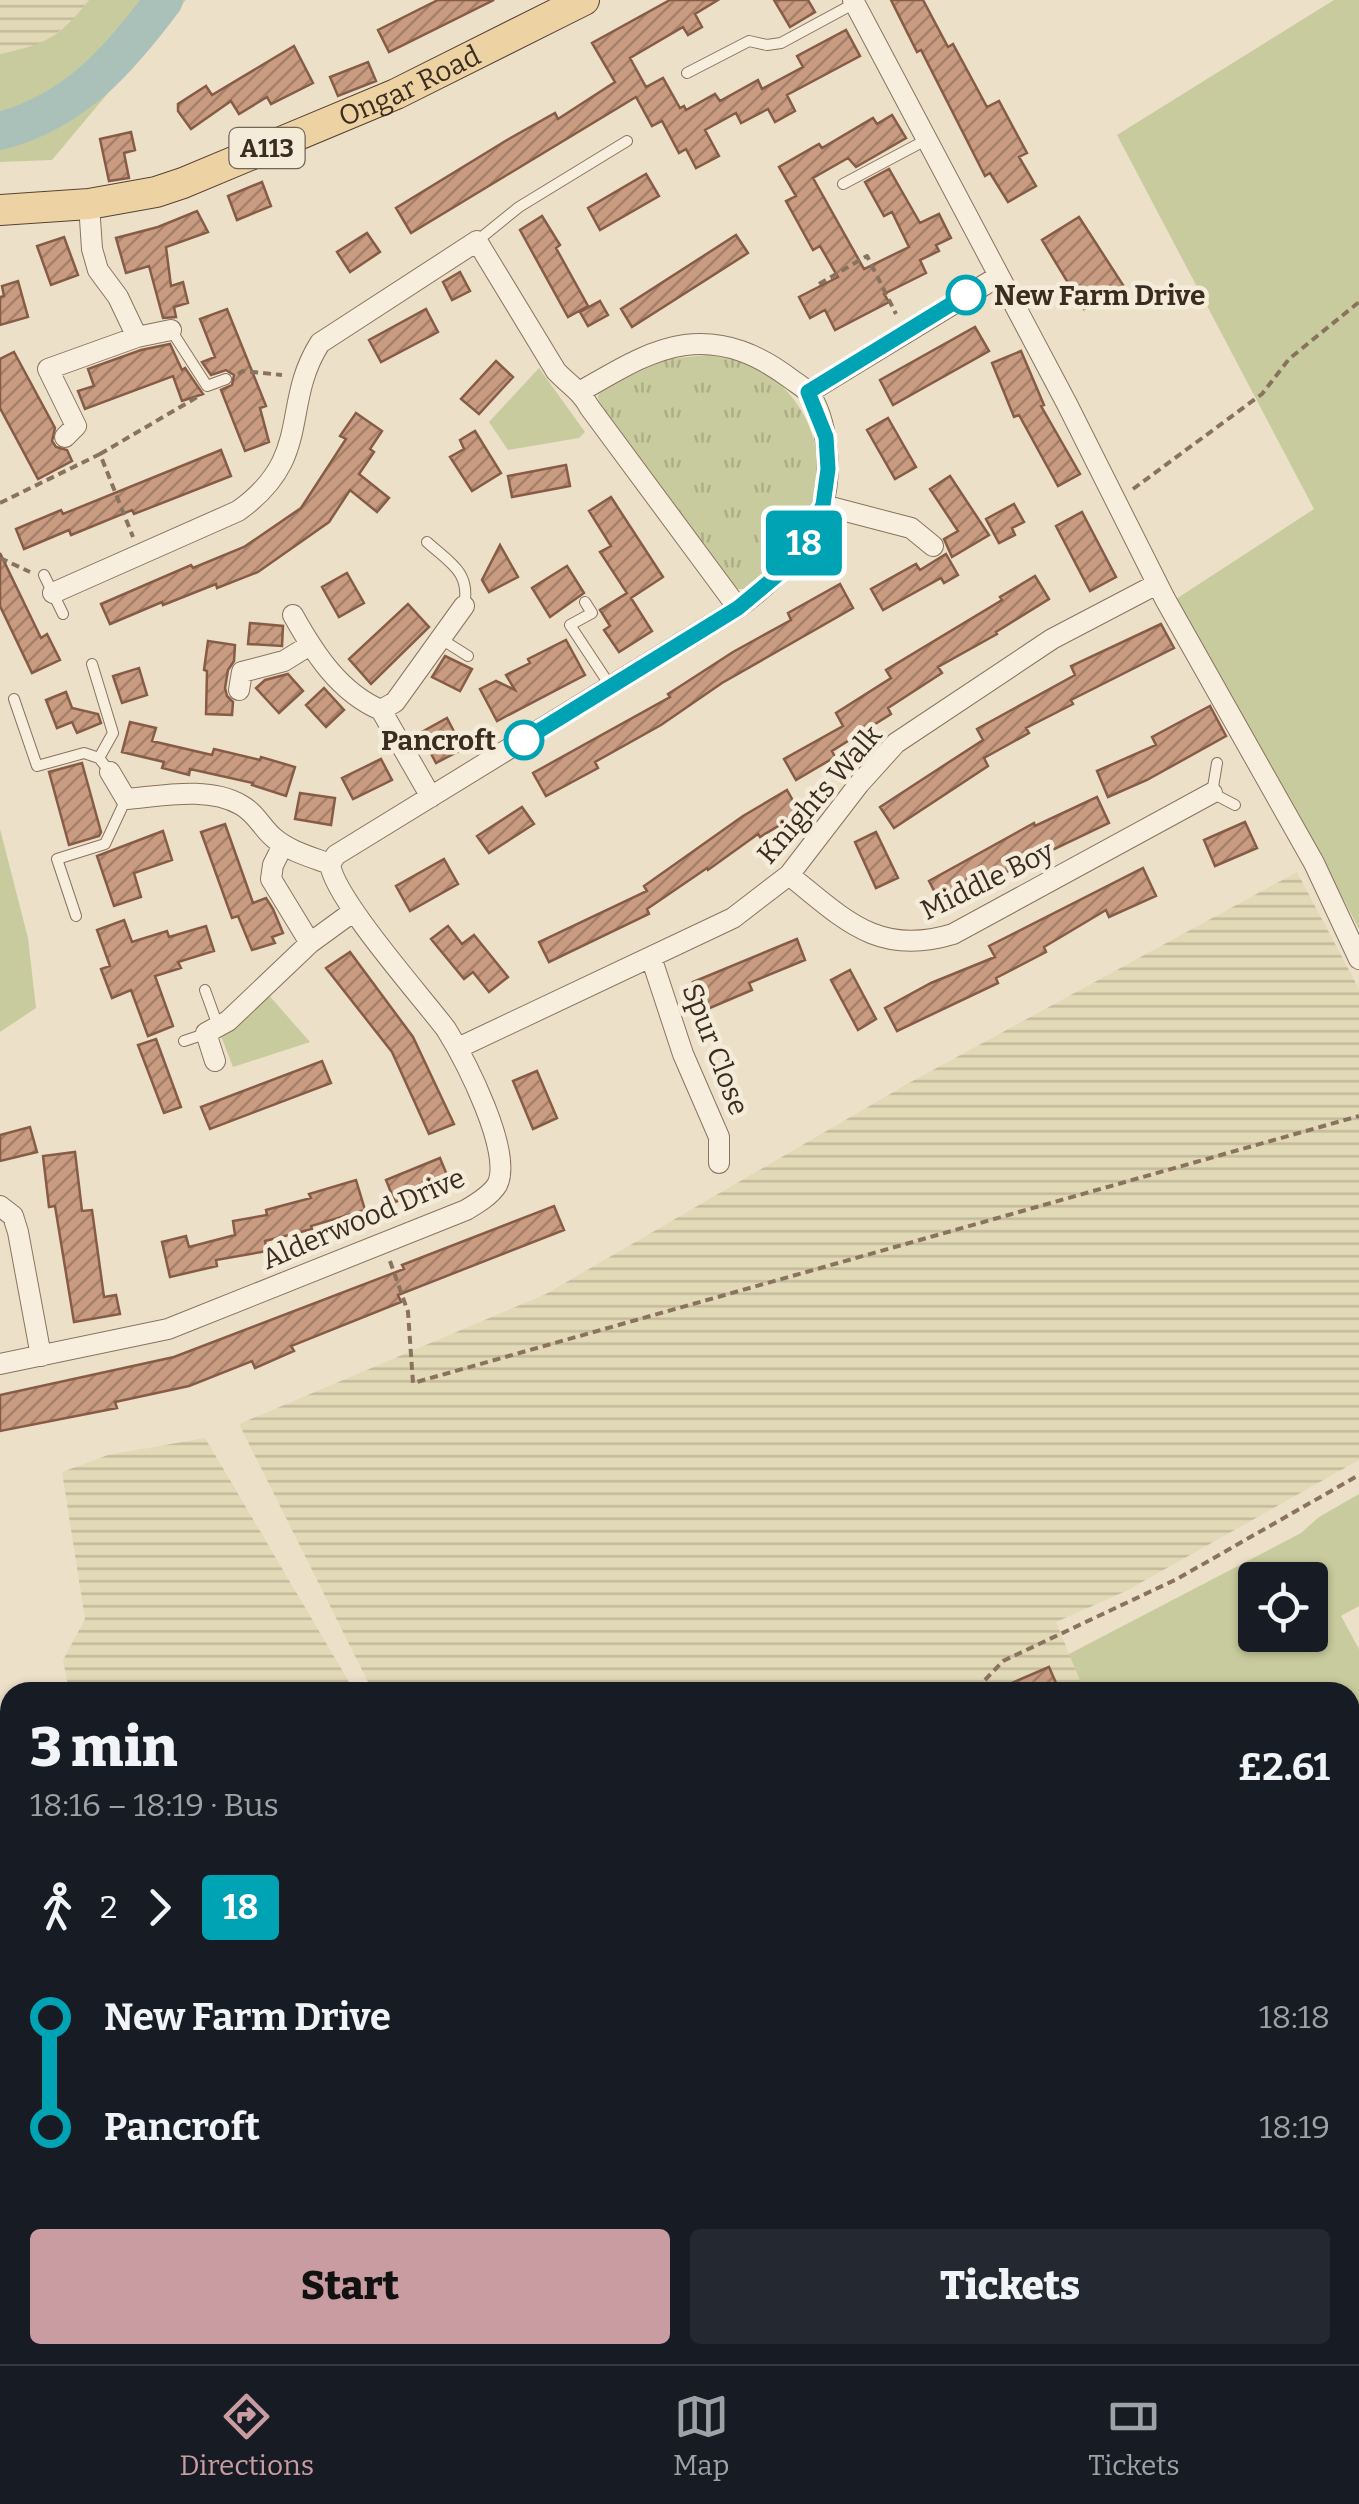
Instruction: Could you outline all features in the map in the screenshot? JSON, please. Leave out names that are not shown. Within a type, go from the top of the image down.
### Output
[{"type":"main road","name":"Ongar Road","points":[[0,210],[89,204],[156,192],[442,73],[584,0]]},
{"type":"street","points":[[854,2],[1117,500],[1157,584],[1314,863],[1359,959]]},
{"type":"street","points":[[89,204],[98,270],[118,298],[137,337]]},
{"type":"street","points":[[49,584],[140,554],[238,511],[259,496],[282,466],[309,360],[330,335],[477,240],[556,372],[580,390],[738,608]]},
{"type":"street","points":[[808,392],[999,276]]},
{"type":"street","points":[[65,437],[76,426],[48,369],[137,337],[171,330]]},
{"type":"street","points":[[104,765],[126,799],[192,794],[227,798],[259,819],[283,845],[330,864],[336,855],[738,608],[794,561],[823,505],[828,469],[826,437],[808,392],[745,350],[719,345],[686,345],[654,353],[580,390]]},
{"type":"street","points":[[823,505],[911,528],[933,546]]},
{"type":"street","name":"Knights Walk","points":[[458,1048],[733,918],[789,875],[896,743],[1052,639],[1157,584]]},
{"type":"street","points":[[381,710],[395,702],[464,606]]},
{"type":"street","points":[[293,615],[334,676],[362,702],[381,710],[431,797]]},
{"type":"street","points":[[239,690],[242,672],[284,661],[310,644]]},
{"type":"street","name":"Middle Boy","points":[[789,875],[849,924],[874,936],[927,942],[953,934],[1212,793]]},
{"type":"street","points":[[283,845],[271,880],[310,942]]},
{"type":"street","name":"Alderwood Drive","points":[[0,1364],[168,1329],[466,1210],[497,1184],[501,1164],[498,1143],[458,1048],[354,911],[332,877],[330,864]]},
{"type":"street","points":[[216,1060],[212,1030],[310,942],[354,911]]},
{"type":"street","name":"Spur Close","points":[[651,956],[683,1054],[719,1137],[719,1163]]},
{"type":"street","points":[[0,1206],[13,1216],[18,1232],[41,1356]]},
{"type":"lane","points":[[687,74],[748,41],[781,43],[854,2]]},
{"type":"lane","points":[[843,184],[926,140]]},
{"type":"lane","points":[[477,240],[518,208],[627,142]]},
{"type":"lane","points":[[171,330],[206,386],[226,379]]},
{"type":"lane","points":[[427,542],[463,576],[467,590],[464,606]]},
{"type":"lane","points":[[49,584],[63,614]]},
{"type":"lane","points":[[585,602],[592,613],[570,625],[610,687]]},
{"type":"lane","points":[[440,638],[468,656]]},
{"type":"lane","points":[[14,700],[37,766],[84,753],[104,765],[112,733],[92,664]]},
{"type":"lane","points":[[1218,763],[1212,793],[1235,805]]},
{"type":"lane","points":[[76,916],[57,859],[106,844],[126,799]]},
{"type":"lane","points":[[184,1041],[212,1030],[205,990]]},
{"type":"path","points":[[819,284],[867,256],[904,332]]},
{"type":"path","points":[[1117,500],[1262,394],[1289,359],[1359,302]]},
{"type":"path","points":[[226,379],[243,371],[305,378]]},
{"type":"path","points":[[0,502],[100,454],[211,389]]},
{"type":"path","points":[[100,454],[140,554]]},
{"type":"path","points":[[0,558],[32,574],[42,569],[49,584]]},
{"type":"path","points":[[382,1243],[408,1312],[413,1382],[1359,1116]]},
{"type":"path","points":[[986,1682],[1003,1662],[1177,1579],[1359,1475]]},
{"type":"shaded area","points":[[0,0],[89,0],[72,21],[43,44],[0,54]]},
{"type":"shaded area","points":[[1297,872],[1359,989],[1359,1460],[1126,1591],[1056,1622],[1081,1682],[368,1682],[239,1424],[546,1294],[909,1083]]},
{"type":"shaded area","points":[[205,1438],[349,1682],[67,1682],[63,1660],[85,1619],[62,1472],[108,1455]]},
{"type":"green space","points":[[89,0],[186,0],[52,160],[0,162],[0,54],[50,38]]},
{"type":"green space","points":[[1334,0],[1359,0],[1359,929],[1173,601],[1314,509],[1117,135]]},
{"type":"green space","points":[[718,354],[764,371],[782,386],[809,425],[816,448],[815,497],[805,524],[778,560],[746,589],[738,589],[726,580],[599,404],[598,396],[602,389],[667,359]]},
{"type":"green space","points":[[539,368],[585,432],[579,438],[508,450],[489,422]]},
{"type":"green space","points":[[0,829],[28,938],[36,1008],[0,1032]]},
{"type":"green space","points":[[266,992],[310,1042],[233,1067],[219,1031]]},
{"type":"green space","points":[[1359,1494],[1359,1606],[1341,1616],[1359,1649],[1359,1682],[1081,1682],[1069,1654],[1238,1566],[1238,1652],[1328,1652],[1328,1562],[1245,1562],[1301,1533],[1319,1517]]},
{"type":"building","points":[[438,0],[494,0],[389,52],[378,30]]},
{"type":"building","points":[[670,0],[718,0],[695,14],[702,27],[688,35],[683,27],[630,58],[646,87],[663,78],[680,108],[684,106],[686,110],[715,94],[720,101],[758,80],[762,89],[803,67],[797,56],[846,30],[860,56],[787,95],[795,111],[775,122],[768,109],[741,123],[736,113],[705,130],[719,156],[696,168],[686,149],[679,153],[662,121],[652,126],[636,97],[411,233],[396,208],[555,113],[558,119],[615,82],[592,43]]},
{"type":"building","points":[[774,0],[808,0],[815,12],[790,27]]},
{"type":"building","points":[[891,0],[923,0],[948,47],[953,44],[987,107],[999,101],[1027,153],[1019,157],[1036,186],[1008,202],[990,173],[985,176]]},
{"type":"building","points":[[294,46],[313,83],[271,104],[267,97],[239,114],[231,101],[191,129],[178,111],[178,104],[206,86],[212,95]]},
{"type":"building","points":[[368,62],[376,81],[338,96],[330,77]]},
{"type":"building","points":[[892,115],[906,138],[856,167],[848,158],[813,178],[864,269],[909,247],[892,212],[884,216],[865,182],[889,169],[920,223],[939,214],[951,238],[936,245],[939,251],[920,260],[926,273],[884,294],[889,302],[835,330],[825,310],[810,318],[799,297],[838,277],[820,246],[813,250],[786,201],[796,196],[779,167],[819,144],[822,148],[873,118],[877,124]]},
{"type":"building","points":[[131,132],[135,150],[124,153],[129,178],[109,181],[100,139]]},
{"type":"building","points":[[646,174],[659,196],[600,230],[588,208]]},
{"type":"building","points":[[262,182],[271,206],[237,220],[228,196]]},
{"type":"building","points":[[197,211],[208,232],[166,247],[171,286],[183,282],[188,303],[174,307],[176,317],[163,318],[149,266],[126,273],[116,238]]},
{"type":"building","points":[[542,216],[588,306],[568,317],[520,230]]},
{"type":"building","points":[[1079,217],[1123,285],[1084,309],[1042,240]]},
{"type":"building","points":[[367,233],[380,252],[350,272],[337,252]]},
{"type":"building","points":[[736,235],[748,253],[632,327],[621,309]]},
{"type":"building","points":[[64,237],[78,275],[51,285],[37,246]]},
{"type":"building","points":[[460,272],[470,291],[452,300],[443,282]]},
{"type":"building","points":[[18,281],[28,317],[0,325],[2,286]]},
{"type":"building","points":[[600,301],[608,315],[588,326],[580,312]]},
{"type":"building","points":[[227,309],[266,406],[260,408],[269,442],[245,451],[221,390],[232,385],[234,375],[226,370],[211,375],[202,362],[215,357],[200,319]]},
{"type":"building","points":[[426,309],[438,332],[381,362],[369,340]]},
{"type":"building","points":[[975,327],[989,351],[893,405],[880,380]]},
{"type":"building","points":[[170,344],[182,370],[185,368],[203,394],[182,401],[173,376],[85,409],[78,391],[94,386],[88,369]]},
{"type":"building","points":[[1021,351],[1044,405],[1041,406],[1080,474],[1058,486],[1019,415],[1014,417],[992,363]]},
{"type":"building","points":[[14,352],[55,428],[52,441],[56,447],[67,450],[72,461],[38,479],[0,408],[0,359]]},
{"type":"building","points":[[496,361],[513,377],[479,414],[461,399]]},
{"type":"building","points":[[356,413],[382,431],[359,474],[389,498],[377,512],[350,490],[329,522],[258,572],[163,605],[162,602],[110,624],[101,604],[244,547],[301,508],[346,439],[340,436]]},
{"type":"building","points":[[888,418],[916,467],[895,479],[867,430]]},
{"type":"building","points":[[475,431],[501,473],[472,491],[450,457],[464,449],[460,440]]},
{"type":"building","points":[[221,450],[231,476],[134,514],[132,510],[71,535],[69,530],[24,549],[16,529]]},
{"type":"building","points":[[566,465],[570,486],[512,497],[508,476]]},
{"type":"building","points":[[950,476],[989,535],[952,557],[944,539],[958,531],[930,489]]},
{"type":"building","points":[[611,497],[663,577],[631,598],[652,631],[619,652],[604,630],[610,626],[600,610],[627,593],[600,552],[611,546],[589,511]]},
{"type":"building","points":[[1014,504],[1024,522],[1012,528],[1015,535],[999,543],[986,519]]},
{"type":"building","points":[[1082,512],[1116,577],[1090,591],[1056,526]]},
{"type":"building","points":[[500,545],[518,577],[489,592],[482,580]]},
{"type":"building","points":[[0,553],[41,638],[47,634],[60,660],[32,673],[0,606]]},
{"type":"building","points":[[946,554],[958,575],[944,583],[941,578],[883,610],[871,589],[916,564],[920,570]]},
{"type":"building","points":[[567,566],[584,593],[550,617],[532,588]]},
{"type":"building","points":[[347,573],[364,603],[339,617],[322,587]]},
{"type":"building","points":[[1035,576],[1049,599],[938,667],[942,673],[888,708],[891,714],[832,751],[835,757],[796,780],[784,759],[843,726],[836,713],[891,678],[886,670]]},
{"type":"building","points":[[840,584],[853,608],[722,683],[661,725],[595,762],[598,768],[546,796],[533,773],[670,697],[668,694],[733,652],[791,620],[788,613]]},
{"type":"building","points":[[408,604],[429,627],[371,684],[349,659]]},
{"type":"building","points":[[250,623],[283,626],[282,646],[248,644]]},
{"type":"building","points":[[1161,624],[1174,648],[1071,700],[1073,704],[1026,728],[1029,733],[984,758],[988,766],[894,828],[880,807],[983,740],[977,729],[1075,675],[1071,666]]},
{"type":"building","points":[[566,640],[585,675],[497,721],[480,689],[496,681],[515,690],[506,675]]},
{"type":"building","points":[[208,641],[235,645],[225,688],[233,702],[232,715],[206,714],[204,670]]},
{"type":"building","points":[[445,656],[472,669],[460,691],[432,677]]},
{"type":"building","points":[[139,668],[147,695],[122,703],[113,676]]},
{"type":"building","points":[[288,674],[303,691],[279,713],[256,688],[265,680]]},
{"type":"building","points":[[324,688],[344,710],[326,727],[306,705]]},
{"type":"building","points":[[66,692],[72,708],[98,714],[101,723],[77,733],[72,722],[57,728],[46,700]]},
{"type":"building","points":[[1210,706],[1226,736],[1108,797],[1097,771],[1156,745],[1152,737]]},
{"type":"building","points":[[447,718],[463,749],[436,763],[420,733]]},
{"type":"building","points":[[130,722],[156,728],[152,741],[212,755],[214,749],[260,760],[261,757],[295,767],[286,796],[253,783],[190,769],[189,775],[162,768],[164,762],[122,752]]},
{"type":"building","points":[[381,759],[392,780],[353,799],[342,778]]},
{"type":"building","points":[[82,763],[101,832],[69,845],[49,772]]},
{"type":"building","points":[[787,790],[800,813],[760,837],[758,834],[707,868],[647,909],[649,914],[549,962],[539,942],[647,891],[644,886]]},
{"type":"building","points":[[300,793],[335,798],[331,825],[295,819]]},
{"type":"building","points":[[1097,797],[1109,823],[940,902],[929,881],[1034,823],[1035,826]]},
{"type":"building","points":[[522,807],[534,824],[489,853],[477,836]]},
{"type":"building","points":[[1245,822],[1257,848],[1215,866],[1204,840]]},
{"type":"building","points":[[225,824],[253,903],[266,898],[273,909],[283,933],[272,937],[275,943],[252,950],[238,916],[232,918],[201,832]]},
{"type":"building","points":[[163,831],[172,860],[134,873],[141,897],[114,906],[97,856]]},
{"type":"building","points":[[876,832],[898,878],[876,888],[855,842]]},
{"type":"building","points":[[444,859],[458,884],[410,911],[396,886]]},
{"type":"building","points":[[1143,868],[1156,896],[1109,917],[1106,910],[1044,947],[1046,952],[996,978],[998,983],[897,1031],[885,1008],[931,983],[995,957],[989,946]]},
{"type":"building","points":[[124,920],[132,942],[167,931],[169,937],[206,926],[214,951],[178,962],[181,968],[155,976],[173,1026],[148,1036],[131,990],[112,998],[101,969],[110,966],[97,930]]},
{"type":"building","points":[[448,926],[462,944],[474,935],[508,977],[489,992],[473,972],[464,979],[431,939]]},
{"type":"building","points":[[797,939],[805,960],[749,983],[752,990],[705,1010],[693,982]]},
{"type":"building","points":[[350,952],[413,1037],[454,1124],[429,1134],[392,1052],[326,968]]},
{"type":"building","points":[[850,970],[876,1019],[858,1030],[831,980]]},
{"type":"building","points":[[156,1039],[181,1107],[164,1113],[138,1045]]},
{"type":"building","points":[[322,1061],[331,1083],[210,1129],[201,1107]]},
{"type":"building","points":[[537,1071],[557,1118],[533,1129],[513,1081]]},
{"type":"building","points":[[30,1127],[37,1152],[0,1161],[0,1135]]},
{"type":"building","points":[[75,1152],[82,1211],[92,1210],[104,1297],[116,1295],[120,1314],[74,1322],[55,1206],[49,1207],[43,1156]]},
{"type":"building","points":[[440,1158],[449,1180],[395,1202],[386,1180]]},
{"type":"building","points":[[356,1180],[365,1210],[265,1241],[267,1251],[216,1260],[217,1266],[170,1277],[162,1242],[186,1236],[189,1247],[235,1235],[233,1221],[267,1215],[266,1210]]},
{"type":"building","points":[[554,1206],[564,1230],[398,1295],[401,1302],[291,1346],[294,1351],[255,1368],[252,1361],[189,1386],[115,1402],[117,1408],[0,1431],[0,1395],[174,1357],[404,1269],[402,1265]]},
{"type":"building","points":[[1049,1667],[1056,1682],[1014,1682]]},
{"type":"waterway","points":[[0,131],[51,111],[73,97],[112,63],[164,0]]},
{"type":"bus line","name":"18","points":[[524,740],[738,608],[794,561],[823,505],[828,469],[826,437],[808,392],[966,295]]},
{"type":"place","name":"New Farm Drive","points":[[966,295]]},
{"type":"place","name":"Pancroft","points":[[524,740]]}]
